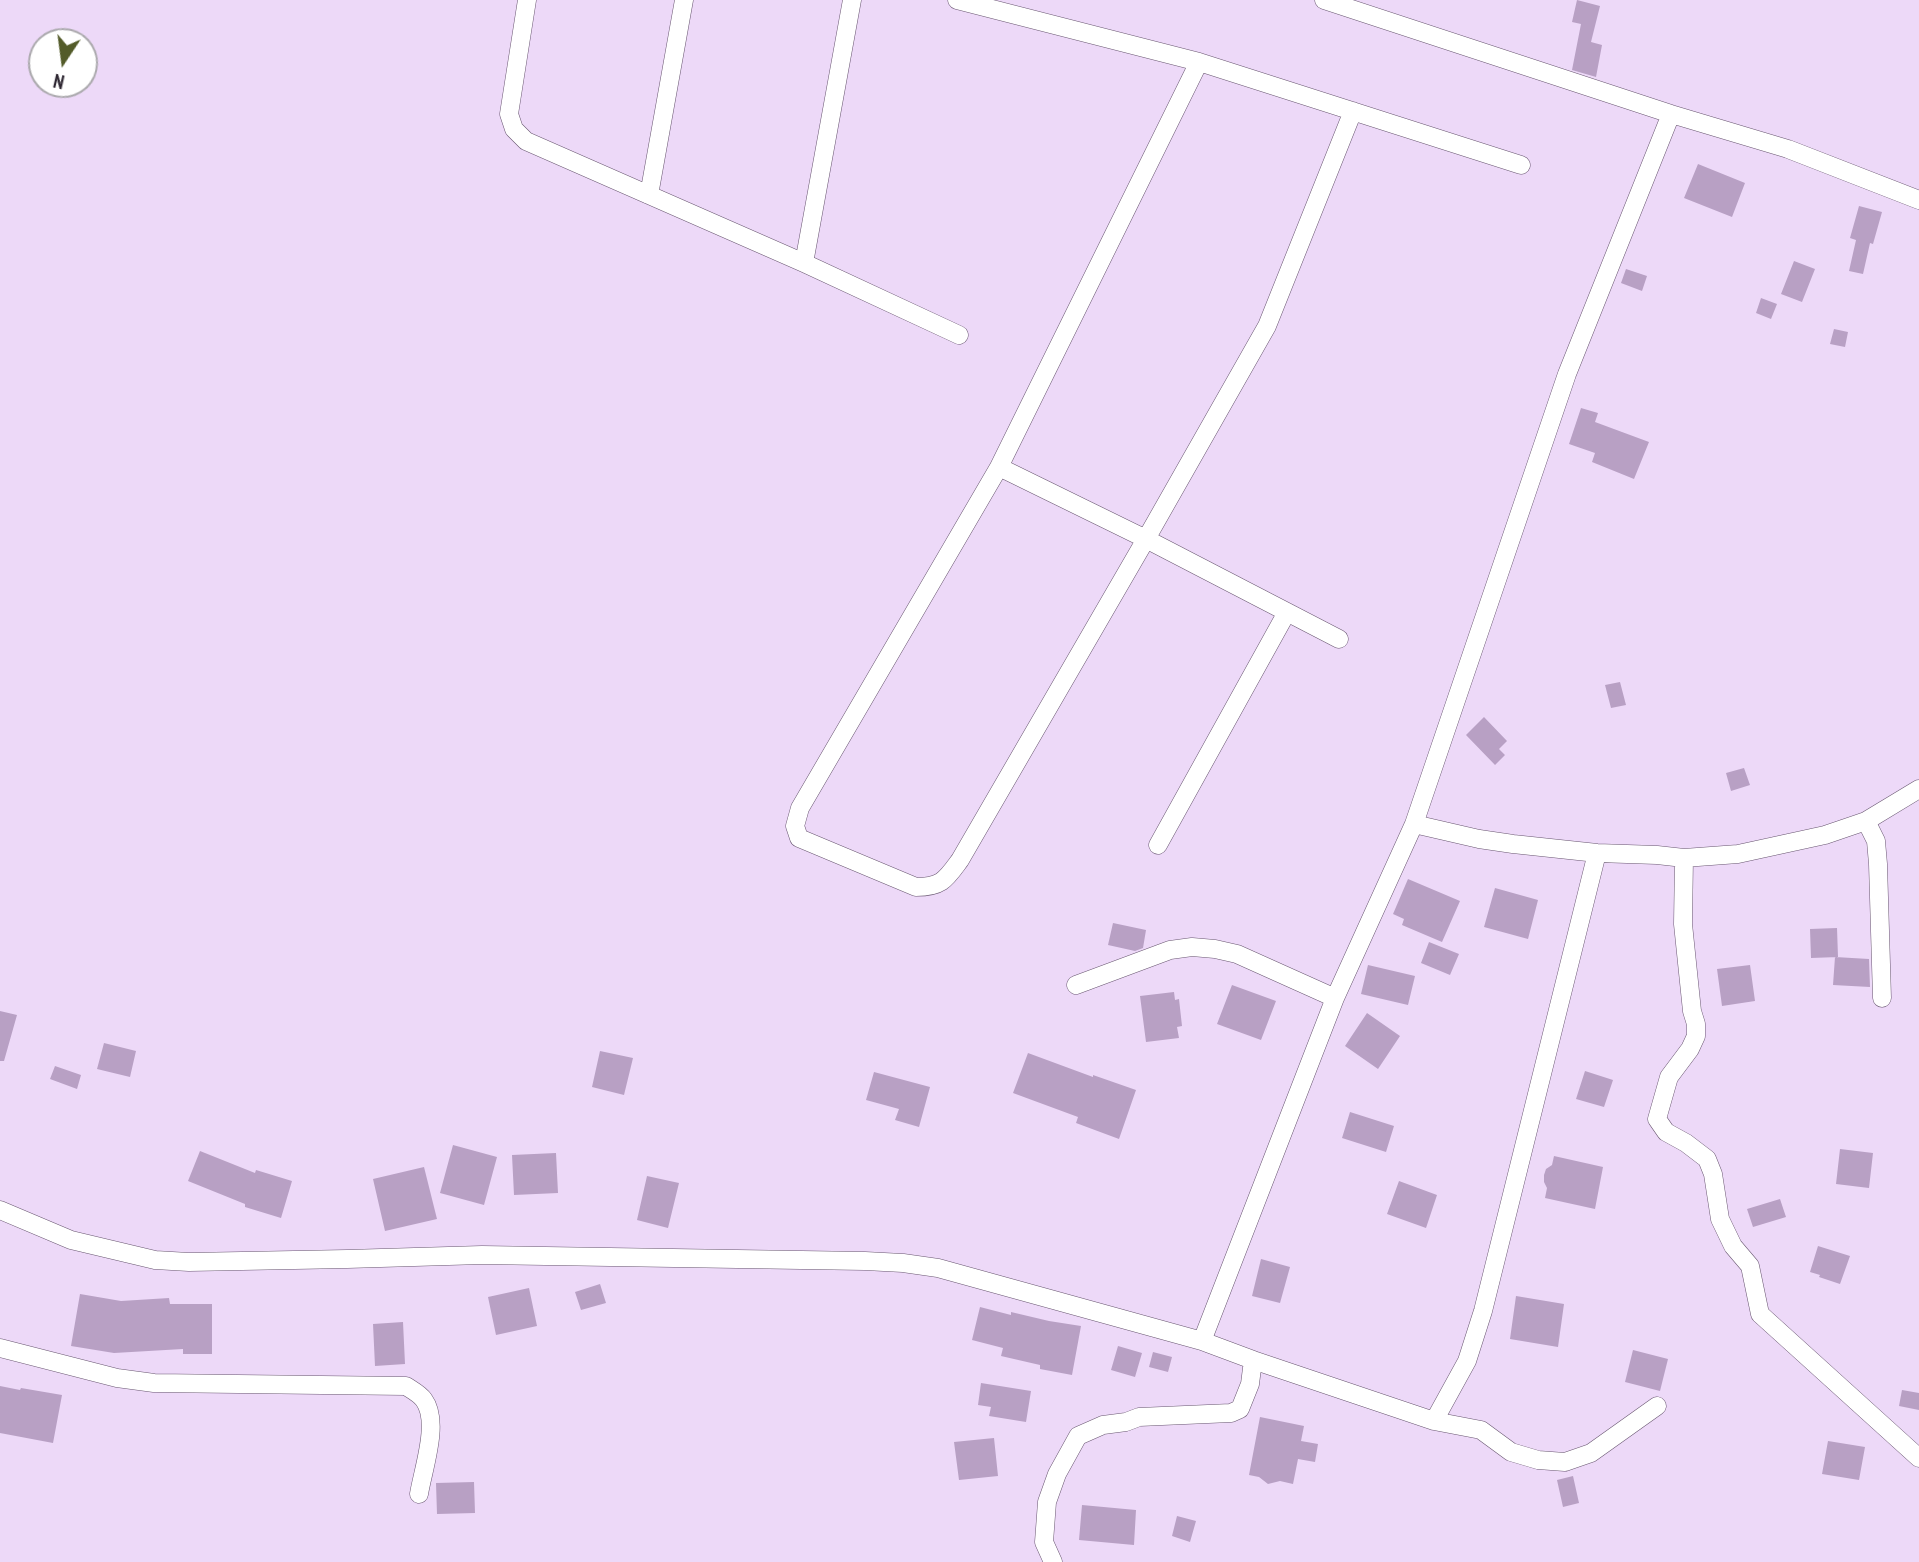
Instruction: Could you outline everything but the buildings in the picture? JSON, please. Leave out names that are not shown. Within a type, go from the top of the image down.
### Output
[{"type":"street","points":[[527,0],[509,114],[514,129],[526,141],[959,335]]},
{"type":"street","points":[[649,195],[684,0]]},
{"type":"street","points":[[804,264],[852,0]]},
{"type":"street","points":[[957,0],[1199,62],[1521,165]]},
{"type":"street","points":[[1324,0],[1671,114],[1788,149],[1919,200]]},
{"type":"street","points":[[1199,62],[999,467],[800,808],[795,826],[799,838],[916,887],[931,887],[943,882],[960,860],[1267,326],[1353,111]]},
{"type":"street","points":[[1202,1341],[1335,998],[1415,824],[1567,374],[1671,114]]},
{"type":"street","points":[[999,467],[1146,538],[1339,639]]},
{"type":"street","points":[[1158,845],[1287,612]]},
{"type":"street","points":[[1415,824],[1479,839],[1597,853],[1684,858],[1749,852],[1825,835],[1866,821],[1919,789]]},
{"type":"street","points":[[1866,821],[1876,841],[1882,998]]},
{"type":"street","points":[[1434,1421],[1467,1361],[1483,1311],[1597,853]]},
{"type":"street","points":[[1684,858],[1683,924],[1696,1036],[1690,1049],[1669,1077],[1657,1119],[1665,1132],[1686,1143],[1707,1159],[1713,1174],[1720,1219],[1733,1246],[1750,1266],[1759,1314],[1919,1458]]},
{"type":"street","points":[[1076,985],[1170,950],[1192,947],[1237,954],[1335,998]]},
{"type":"street","points":[[0,1210],[71,1240],[155,1260],[189,1262],[482,1255],[903,1263],[937,1268],[1202,1341],[1434,1421],[1481,1430],[1511,1452],[1538,1460],[1565,1462],[1591,1453],[1657,1406]]},
{"type":"street","points":[[0,1348],[117,1378],[154,1383],[406,1386],[423,1397],[430,1411],[431,1427],[419,1494]]},
{"type":"street","points":[[1053,1562],[1044,1542],[1047,1502],[1057,1474],[1078,1436],[1103,1425],[1139,1417],[1231,1413],[1240,1409],[1250,1384],[1254,1360]]}]
